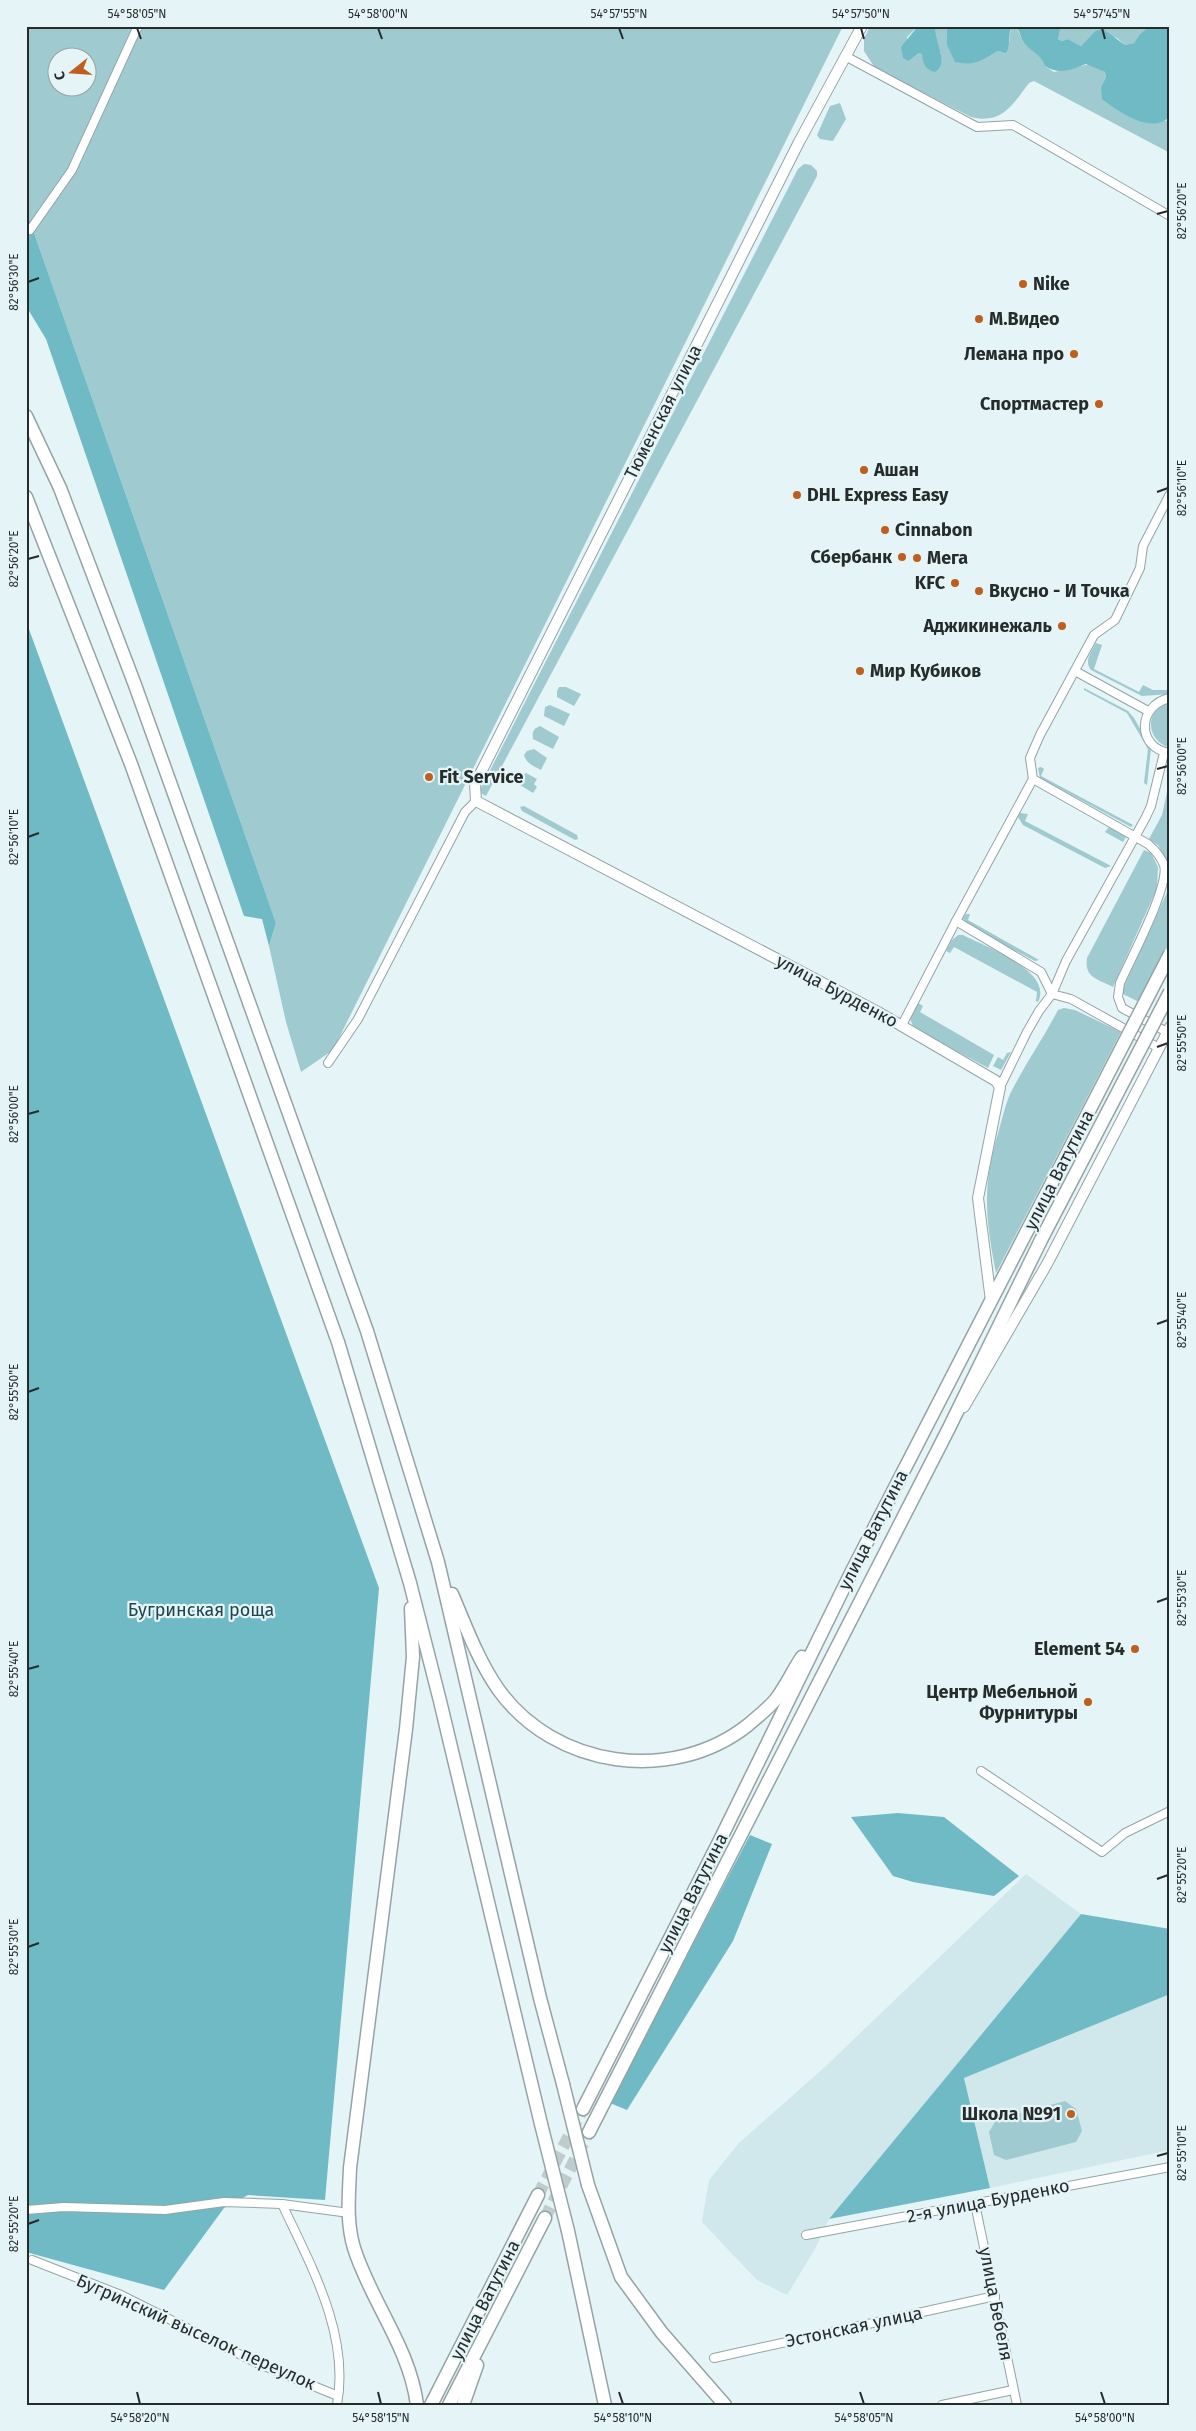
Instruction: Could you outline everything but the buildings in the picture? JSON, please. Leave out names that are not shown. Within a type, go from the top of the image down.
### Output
[{"type":"main road","points":[[26,416],[60,488],[135,685],[367,1331],[438,1562],[540,1998],[588,2185],[621,2277],[662,2333],[726,2405]]},
{"type":"main road","points":[[26,497],[131,764],[335,1332],[410,1583],[443,1711],[568,2231],[605,2405]]},
{"type":"main road","name":"улица Ватутина","points":[[582,2109],[715,1850],[852,1571],[1170,954]]},
{"type":"main road","name":"улица Ватутина","points":[[589,2132],[949,1428],[1041,1240],[1170,992]]},
{"type":"main road","points":[[438,1562],[479,1658],[499,1691],[524,1717],[552,1739],[585,1754],[624,1761],[648,1762],[678,1756],[712,1746],[747,1726],[776,1699],[795,1667],[827,1624]]},
{"type":"main road","points":[[410,1583],[413,1657],[406,1729],[350,2168],[348,2213],[354,2248],[372,2293],[411,2373],[417,2405]]},
{"type":"main road","name":"улица Ватутина","points":[[431,2405],[538,2195]]},
{"type":"main road","name":"улица Ватутина","points":[[449,2405],[545,2218]]},
{"type":"main road","points":[[463,2405],[490,2328]]},
{"type":"street","points":[[30,230],[72,170],[138,26]]},
{"type":"street","name":"Тюменская улица","points":[[476,801],[475,784],[799,142],[847,58],[862,26]]},
{"type":"street","points":[[847,58],[977,127],[1013,125],[1170,216]]},
{"type":"street","points":[[902,1025],[1033,779],[1030,758],[1094,635],[1116,620],[1140,568],[1142,546],[1170,494]]},
{"type":"street","points":[[1075,671],[1148,712]]},
{"type":"street","points":[[991,1301],[978,1198],[1000,1088],[1039,1011],[1052,994],[1066,961],[1136,837],[1151,806],[1167,753],[1157,749],[1146,736],[1145,719],[1148,712],[1161,700],[1170,698]]},
{"type":"street","points":[[949,1428],[972,1397],[1014,1323],[1168,1029],[1122,1008],[1118,997],[1120,982],[1163,887],[1164,866],[1156,850],[1033,779]]},
{"type":"street","points":[[328,1063],[358,1019],[465,812],[476,801]]},
{"type":"street","name":"улица Бурденко","points":[[476,801],[902,1025],[996,1081],[1000,1088]]},
{"type":"street","points":[[956,921],[1040,972],[1052,994],[1071,999],[1159,1048]]},
{"type":"street","points":[[981,1771],[1102,1852],[1125,1833],[1170,1811]]},
{"type":"street","name":"2-я улица Бурденко","points":[[806,2235],[1170,2167]]},
{"type":"street","points":[[26,2210],[64,2207],[164,2210],[224,2202],[282,2204],[348,2213]]},
{"type":"street","name":"Бугринский выселок переулок","points":[[32,2260],[121,2295],[258,2363],[338,2396],[341,2376],[340,2354],[332,2322],[319,2287],[282,2204]]},
{"type":"street","name":"улица Бебеля","points":[[975,2204],[1016,2405]]},
{"type":"street","name":"Эстонская улица","points":[[714,2358],[995,2296]]},
{"type":"street","points":[[942,2405],[1013,2390]]},
{"type":"street","points":[[337,2405],[338,2396]]},
{"type":"shaded area","points":[[26,26],[843,26],[333,1050],[301,1072],[286,1022],[269,946],[276,923],[26,210]]},
{"type":"shaded area","points":[[870,26],[918,26],[907,37],[909,61],[919,53],[941,54],[934,36],[935,26],[947,26],[947,45],[992,54],[998,51],[1006,52],[1009,46],[1012,26],[1016,27],[1024,43],[1042,56],[1045,66],[1054,72],[1090,64],[1105,72],[1106,77],[1101,87],[1166,121],[1170,116],[1170,153],[1034,81],[1029,83],[1012,105],[999,115],[982,119],[971,117],[875,68],[864,51],[864,39]]},
{"type":"shaded area","points":[[1061,26],[1149,26],[1139,35],[1134,43],[1125,45],[1117,38],[1095,31],[1081,46],[1068,39],[1062,41],[1058,39]]},
{"type":"shaded area","points":[[840,103],[846,119],[833,141],[820,139],[817,135],[830,106]]},
{"type":"shaded area","points":[[804,164],[811,165],[817,171],[817,176],[486,796],[482,794],[480,790],[798,169]]},
{"type":"shaded area","points":[[1096,643],[1102,645],[1094,669],[1139,692],[1143,685],[1153,690],[1170,690],[1170,694],[1142,696],[1091,670],[1088,660]]},
{"type":"shaded area","points":[[559,687],[566,687],[581,694],[574,706],[557,697]]},
{"type":"shaded area","points":[[1084,688],[1128,711],[1134,718],[1151,748],[1147,785],[1144,783],[1148,749],[1127,713],[1084,690]]},
{"type":"shaded area","points":[[1170,703],[1170,748],[1156,738],[1152,732],[1151,725],[1156,711]]},
{"type":"shaded area","points":[[550,705],[570,714],[564,726],[544,716],[545,707]]},
{"type":"shaded area","points":[[540,726],[559,737],[553,749],[533,739],[534,731]]},
{"type":"shaded area","points":[[534,749],[547,758],[541,770],[529,763],[524,755],[527,751]]},
{"type":"shaded area","points":[[1038,768],[1044,769],[1041,776],[1133,825],[1131,827],[1040,778]]},
{"type":"shaded area","points":[[526,773],[537,779],[534,784],[537,787],[533,793],[520,785],[521,776]]},
{"type":"shaded area","points":[[1170,778],[1170,942],[1139,1002],[1121,993],[1169,888],[1168,864],[1158,845],[1149,839],[1162,815]]},
{"type":"shaded area","points":[[524,806],[577,835],[578,839],[575,840],[522,811],[520,807]]},
{"type":"shaded area","points":[[1020,813],[1028,814],[1025,821],[1111,866],[1105,868],[1023,825],[1018,817]]},
{"type":"shaded area","points":[[1109,827],[1126,837],[1123,842],[1105,832]]},
{"type":"shaded area","points":[[1144,850],[1151,853],[1158,867],[1157,888],[1113,987],[1097,980],[1090,974],[1087,958]]},
{"type":"shaded area","points":[[966,914],[970,914],[968,920],[1039,960],[1035,961],[967,925],[963,918]]},
{"type":"shaded area","points":[[958,935],[963,935],[1000,953],[1027,970],[1036,980],[1040,991],[1038,1002],[1036,1001],[1037,992],[954,947],[950,953],[946,951],[952,940]]},
{"type":"shaded area","points":[[918,1003],[923,1006],[920,1012],[994,1055],[988,1068],[914,1028],[910,1019]]},
{"type":"shaded area","points":[[1064,1008],[1075,1010],[1121,1032],[996,1273],[989,1234],[987,1201],[990,1168],[994,1150],[1012,1090],[1058,1010]]},
{"type":"shaded area","points":[[1011,1052],[1001,1070],[993,1066],[998,1057],[1003,1060],[1007,1053]]},
{"type":"shaded area","points":[[1026,1874],[1081,1914],[829,2219],[816,2247],[787,2295],[757,2280],[702,2222],[709,2180],[739,2143],[826,2066]]},
{"type":"shaded area","name":"Школа №91","points":[[1170,1994],[1170,2150],[990,2188],[964,2078]]},
{"type":"shaded area","points":[[1065,2101],[1076,2109],[1082,2131],[1076,2142],[1006,2160],[994,2155],[989,2132],[996,2120]]},
{"type":"green space","points":[[918,26],[935,26],[941,63],[935,72],[925,66],[922,54],[919,53],[909,61],[903,58],[901,47]]},
{"type":"green space","points":[[947,26],[1012,26],[1008,50],[1006,53],[998,51],[973,63],[955,62],[947,45]]},
{"type":"green space","points":[[1014,26],[1061,26],[1058,39],[1062,41],[1068,39],[1081,46],[1095,31],[1103,29],[1125,45],[1134,43],[1139,35],[1149,26],[1170,26],[1170,116],[1163,122],[1145,123],[1117,110],[1102,99],[1101,87],[1106,77],[1105,72],[1086,64],[1065,71],[1050,69],[1025,44]]},
{"type":"green space","points":[[26,210],[276,923],[269,946],[262,919],[244,916],[46,339],[26,306]]},
{"type":"green space","name":"Бугринская роща","points":[[26,621],[379,1588],[325,2200],[248,2195],[224,2208],[164,2290],[26,2252]]},
{"type":"green space","points":[[898,1813],[944,1817],[1019,1876],[994,1896],[913,1882],[893,1876],[851,1817]]},
{"type":"green space","points":[[750,1835],[772,1844],[733,1941],[627,2110],[610,2103]]},
{"type":"green space","points":[[1081,1914],[1170,1929],[1170,1994],[964,2078],[990,2188],[829,2219]]},
{"type":"tunnel","points":[[538,2195],[583,2109]]},
{"type":"tunnel","points":[[545,2218],[589,2132]]},
{"type":"place","name":"Nike","points":[[1023,284]]},
{"type":"place","name":"М.Видео","points":[[979,319]]},
{"type":"place","name":"Лемана про","points":[[1074,354]]},
{"type":"place","name":"Спортмастер","points":[[1099,404]]},
{"type":"place","name":"Ашан","points":[[864,470]]},
{"type":"place","name":"DHL Express Easy","points":[[797,495]]},
{"type":"place","name":"Cinnabon","points":[[885,530]]},
{"type":"place","name":"Сбербанк","points":[[902,557]]},
{"type":"place","name":"Мега","points":[[917,558]]},
{"type":"place","name":"KFC","points":[[955,583]]},
{"type":"place","name":"Вкусно - И Точка","points":[[979,591]]},
{"type":"place","name":"Аджикинежаль","points":[[1062,626]]},
{"type":"place","name":"Мир Кубиков","points":[[860,671]]},
{"type":"place","name":"Fit Service","points":[[429,777]]},
{"type":"place","name":"Element 54","points":[[1135,1649]]},
{"type":"place","name":"Центр Мебельной Фурнитуры","points":[[1088,1702]]},
{"type":"place","name":"Школа №91","points":[[1071,2114]]}]
